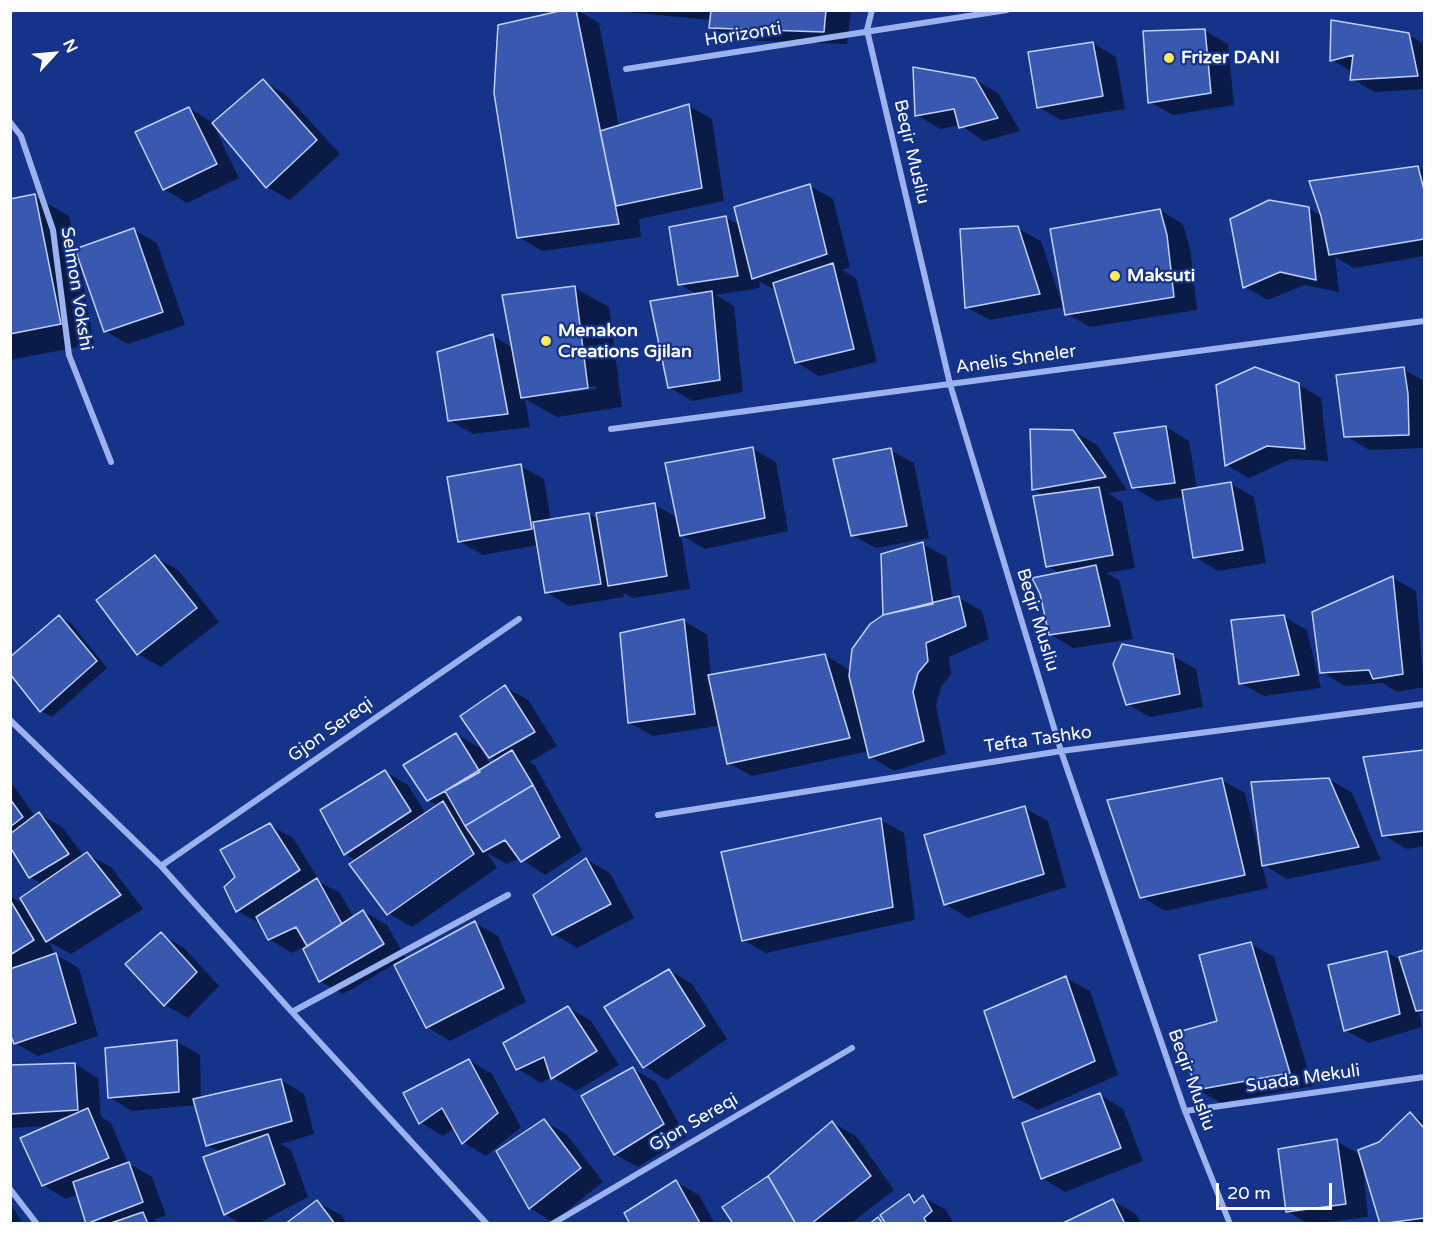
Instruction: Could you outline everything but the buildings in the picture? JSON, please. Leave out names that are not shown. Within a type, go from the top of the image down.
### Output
[{"type":"street","name":"Beqir Musliu","points":[[872,10],[867,30],[950,384],[1061,751],[1185,1111],[1230,1224]]},
{"type":"street","name":"Horizonti","points":[[626,69],[1007,10]]},
{"type":"street","name":"Selmon Vokshi","points":[[10,122],[21,136],[53,230],[69,355],[111,462]]},
{"type":"street","name":"Anelis Shneler","points":[[611,429],[1425,321]]},
{"type":"street","name":"Gjon Sereqi","points":[[160,866],[519,619]]},
{"type":"street","name":"Tefta Tashko","points":[[658,815],[1061,751],[1425,704]]},
{"type":"street","points":[[10,720],[160,866],[487,1224]]},
{"type":"street","points":[[292,1012],[508,895]]},
{"type":"street","name":"Gjon Sereqi","points":[[552,1224],[852,1048]]},
{"type":"street","name":"Suada Mekuli","points":[[1185,1111],[1425,1077]]},
{"type":"street","points":[[10,1189],[37,1224]]},
{"type":"place","name":"Frizer DANI","points":[[1169,58]]},
{"type":"place","name":"Maksuti","points":[[1115,276]]},
{"type":"place","name":"Menakon Creations Gjilan","points":[[546,341]]}]
